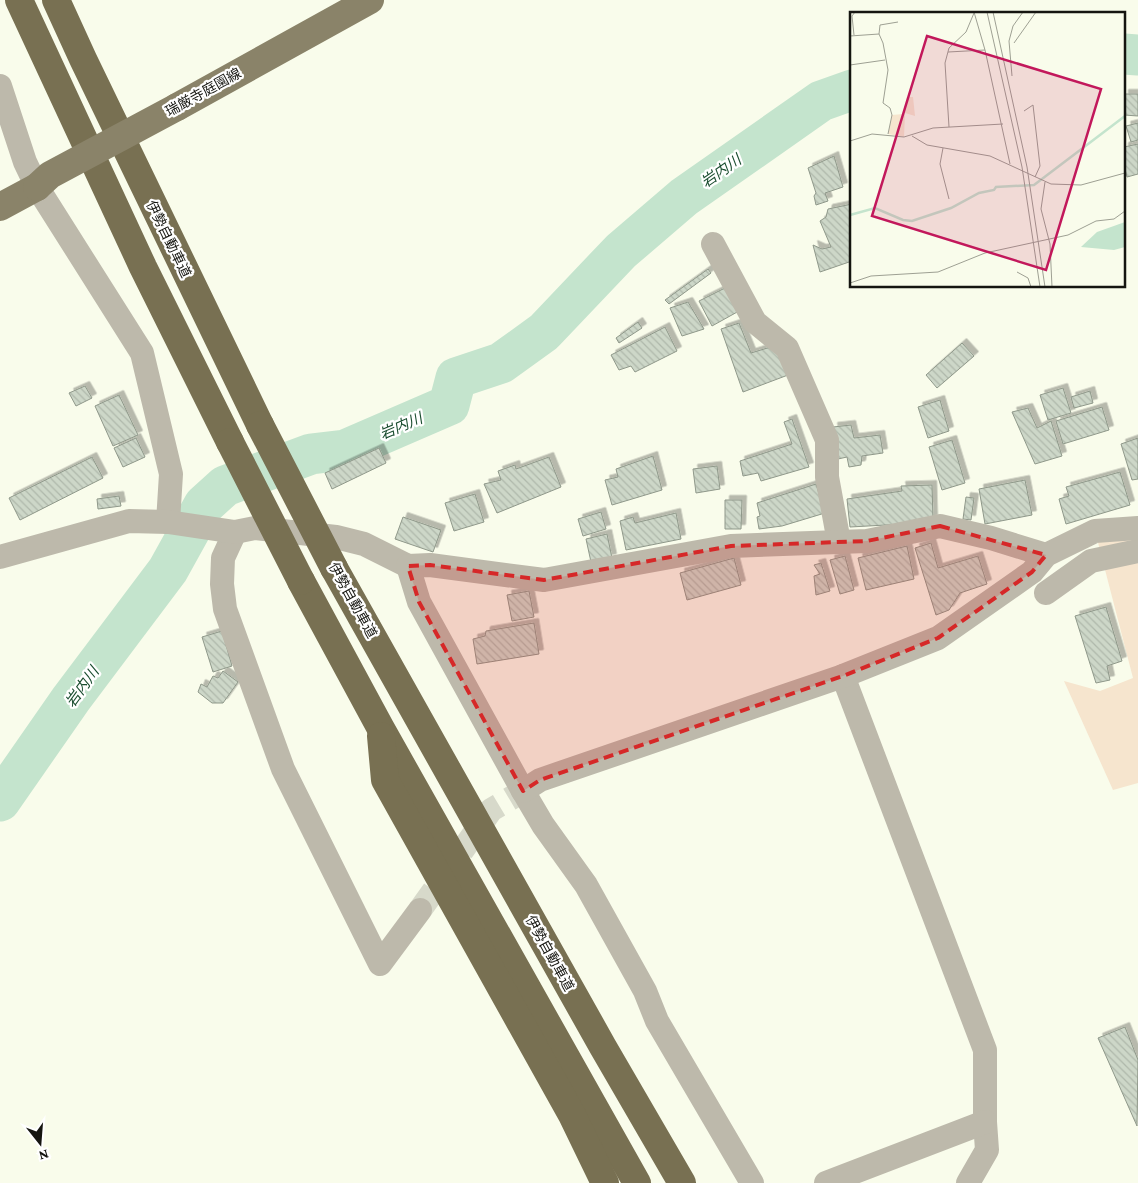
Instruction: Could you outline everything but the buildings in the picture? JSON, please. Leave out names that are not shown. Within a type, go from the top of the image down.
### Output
[{"type":"highway","points":[[20,0],[143,267],[301,582],[380,727],[637,1183]]},
{"type":"highway","name":"伊勢自動車道","points":[[56,0],[260,425],[334,568],[603,1047],[682,1183]]},
{"type":"highway","points":[[380,727],[385,780],[572,1115],[605,1183]]},
{"type":"main road","name":"瑞厳寺庭園線","points":[[0,207],[37,187],[50,176],[370,0]]},
{"type":"street","points":[[0,86],[25,162],[37,187],[142,353],[171,474],[168,522]]},
{"type":"street","points":[[713,244],[754,322],[787,348],[827,440],[827,477],[839,542]]},
{"type":"street","points":[[0,557],[129,521],[168,522],[235,532],[255,528],[336,537],[364,544],[408,566],[430,564],[544,580],[731,546],[867,541],[940,526],[991,538],[1046,555]]},
{"type":"street","points":[[523,791],[540,780],[843,676],[938,638],[1032,572],[1046,555],[1095,531],[1138,528]]},
{"type":"street","points":[[235,532],[223,558],[222,584],[225,609],[284,769],[380,964],[420,910]]},
{"type":"street","points":[[1046,593],[1091,561],[1138,551]]},
{"type":"street","points":[[408,566],[419,602],[523,791],[543,825],[586,885],[645,991],[657,1021],[752,1183]]},
{"type":"street","points":[[843,676],[985,1050],[987,1150],[968,1183]]},
{"type":"street","points":[[826,1183],[985,1122]]},
{"type":"highlighted area","points":[[940,526],[1046,555],[1032,572],[938,638],[843,676],[540,780],[523,791],[419,602],[408,566],[430,565],[544,580],[731,546],[867,541]]},
{"type":"shaded area","points":[[1138,528],[1138,783],[1113,790],[1064,681],[1100,691],[1133,678],[1095,531]]},
{"type":"waterway","name":"岩内川","points":[[1126,54],[1138,55]]},
{"type":"waterway","name":"岩内川","points":[[0,801],[71,699],[168,570],[204,505],[225,486],[311,454],[345,450],[449,405],[456,378],[501,363],[544,332],[621,251],[684,197],[821,101],[850,91]]},
{"type":"tunnel","points":[[420,910],[491,810],[523,791]]}]
